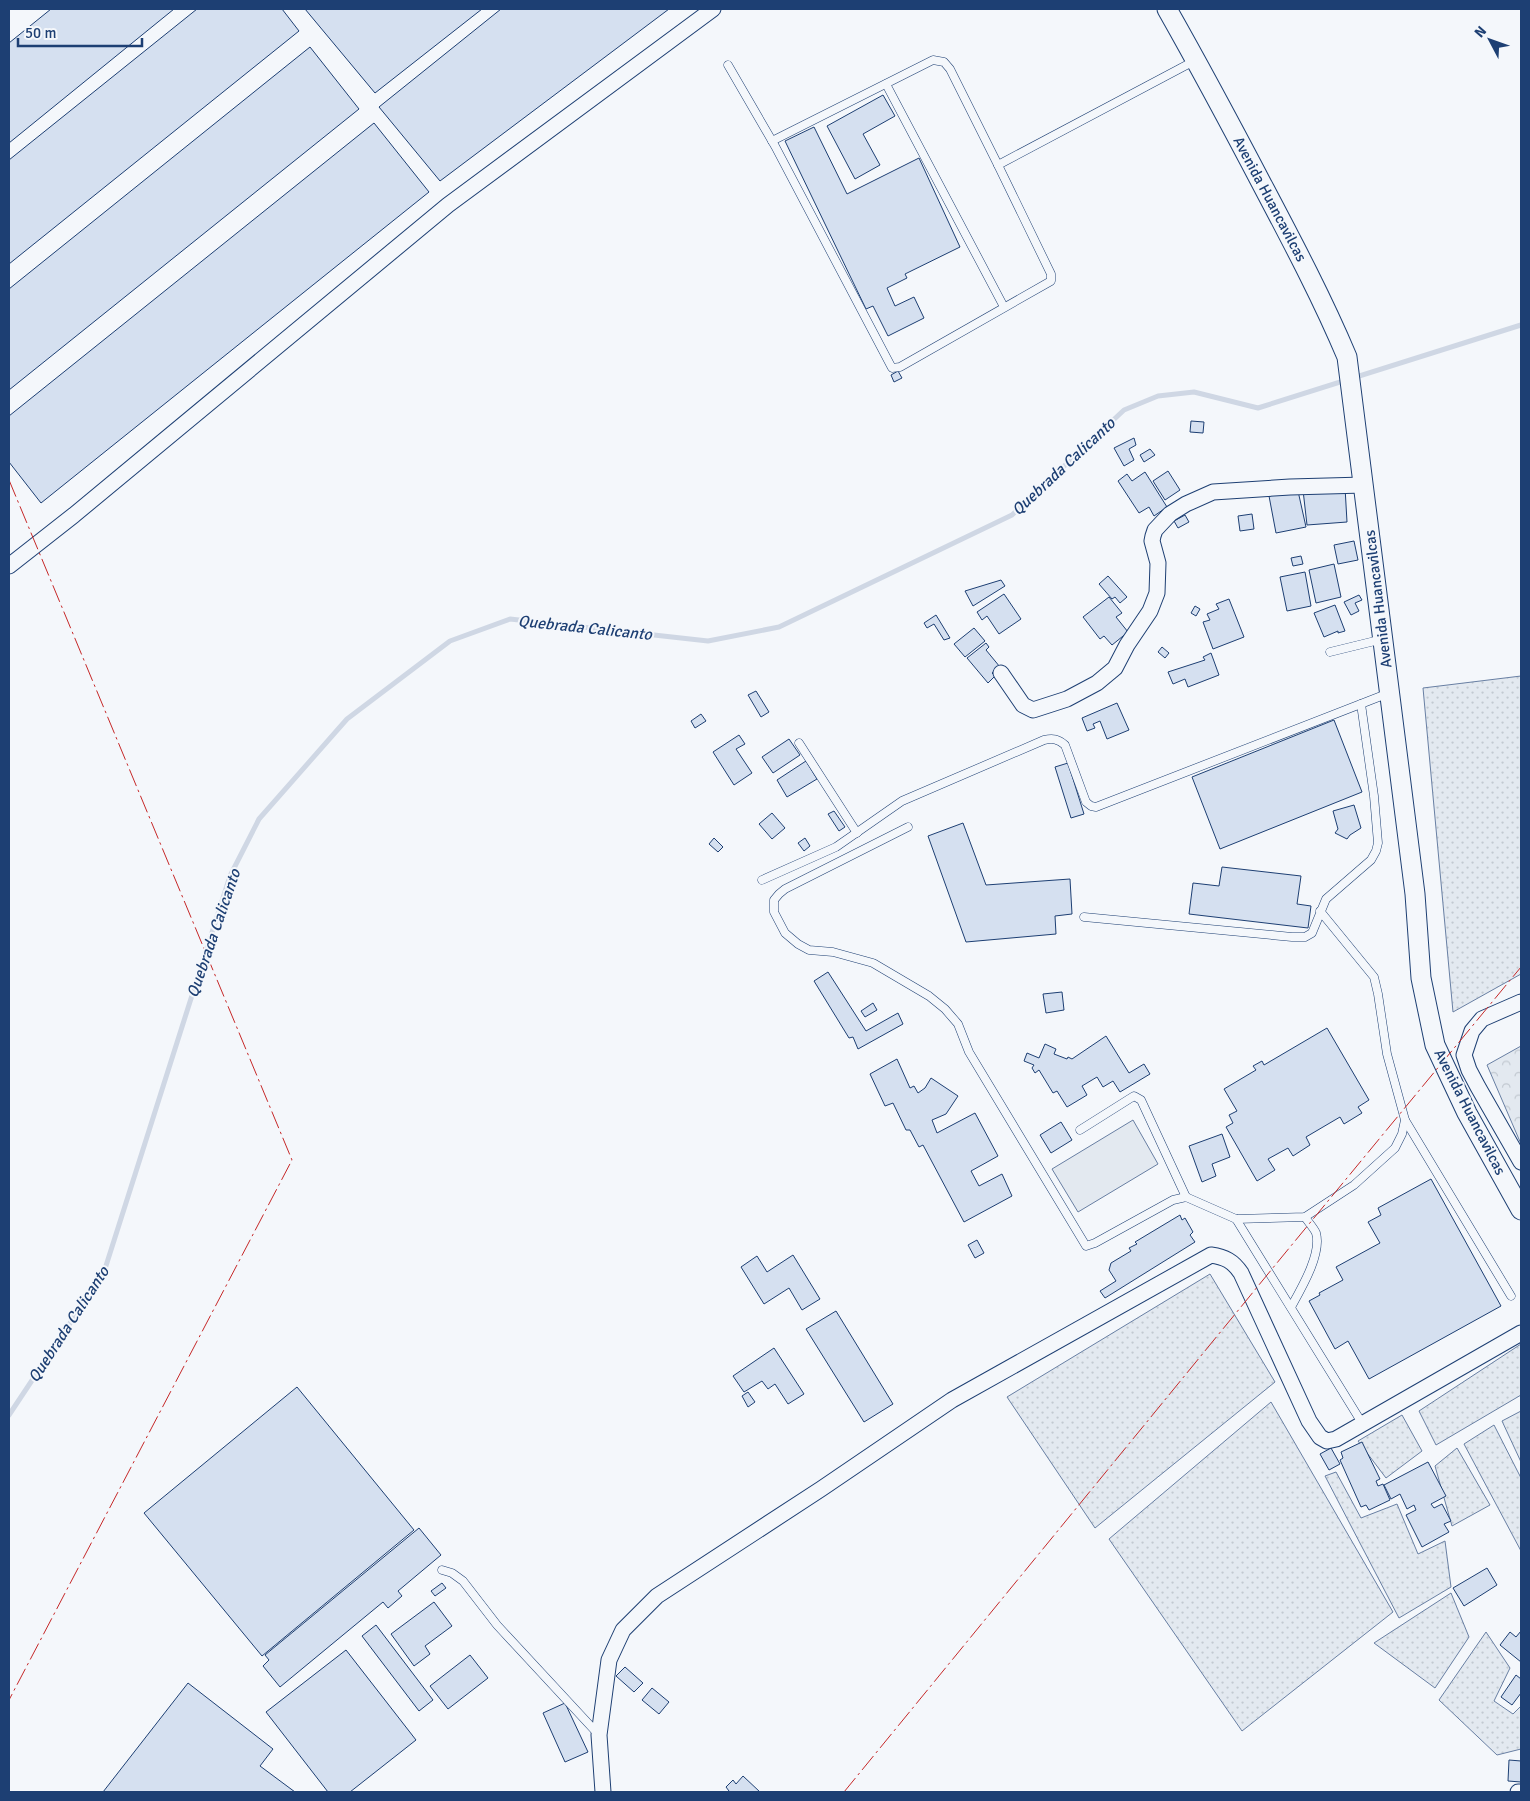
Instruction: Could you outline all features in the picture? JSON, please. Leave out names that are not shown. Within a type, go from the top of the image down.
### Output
[{"type":"street","points":[[9,566],[74,515],[448,205],[713,9]]},
{"type":"street","name":"Avenida Huancavilcas","points":[[1167,9],[1196,60],[1327,309],[1347,357],[1415,894],[1421,978],[1436,1045],[1467,1113],[1521,1210]]},
{"type":"street","points":[[1001,673],[1023,705],[1033,710],[1067,699],[1098,683],[1115,668],[1127,645],[1150,611],[1157,593],[1158,563],[1152,541],[1155,530],[1170,514],[1186,504],[1213,492],[1364,485]]},
{"type":"street","points":[[1521,1002],[1482,1019],[1472,1030],[1464,1055],[1478,1087],[1521,1162]]},
{"type":"street","points":[[603,1792],[599,1735],[609,1660],[623,1630],[656,1596],[821,1489],[952,1400],[1211,1255],[1223,1256],[1235,1264],[1241,1273],[1308,1421],[1320,1438],[1327,1441],[1336,1439],[1521,1332]]},
{"type":"lane","points":[[728,65],[772,141],[892,368],[900,367],[1051,281],[1052,276],[998,165],[950,69],[944,62],[933,60],[772,141]]},
{"type":"lane","points":[[998,165],[1196,60]]},
{"type":"lane","points":[[886,84],[1004,307]]},
{"type":"lane","points":[[1330,652],[1382,639]]},
{"type":"lane","points":[[762,880],[836,847],[902,801],[1050,738],[1058,740],[1065,745],[1086,802],[1096,807],[1389,693]]},
{"type":"lane","points":[[1084,917],[1305,937],[1312,933],[1326,899],[1371,860],[1378,843],[1374,796],[1361,704]]},
{"type":"lane","points":[[799,743],[857,833]]},
{"type":"lane","points":[[908,827],[779,894],[774,900],[774,912],[785,933],[798,944],[809,950],[833,952],[872,963],[929,996],[945,1008],[958,1024],[969,1052],[1086,1246],[1095,1243],[1174,1200],[1186,1197],[1236,1219],[1304,1217],[1354,1185],[1395,1148],[1402,1134],[1405,1120]]},
{"type":"lane","points":[[1320,911],[1374,977],[1387,1054],[1405,1120],[1511,1296]]},
{"type":"lane","points":[[1080,1130],[1134,1096],[1138,1097],[1186,1197]]},
{"type":"lane","points":[[1291,1306],[1303,1285],[1316,1251],[1316,1233],[1304,1217]]},
{"type":"lane","points":[[1236,1219],[1362,1424]]},
{"type":"lane","points":[[442,1570],[452,1573],[462,1581],[498,1625],[599,1735]]},
{"type":"green space","points":[[1521,676],[1521,974],[1453,1012],[1423,688]]},
{"type":"green space","points":[[1521,1046],[1521,1144],[1487,1065]]},
{"type":"green space","points":[[1133,1120],[1158,1164],[1078,1212],[1052,1169]]},
{"type":"green space","points":[[1210,1274],[1275,1382],[1095,1528],[1007,1397]]},
{"type":"green space","points":[[1521,1344],[1521,1395],[1436,1445],[1419,1411]]},
{"type":"green space","points":[[1271,1402],[1393,1612],[1242,1731],[1109,1539]]},
{"type":"green space","points":[[1521,1411],[1521,1462],[1502,1421]]},
{"type":"green space","points":[[1402,1415],[1422,1451],[1386,1478],[1358,1441]]},
{"type":"green space","points":[[1494,1425],[1521,1478],[1521,1551],[1464,1444]]},
{"type":"green space","points":[[1457,1448],[1490,1505],[1452,1526],[1435,1466]]},
{"type":"green space","points":[[1336,1472],[1361,1518],[1397,1504],[1418,1554],[1445,1541],[1451,1587],[1399,1618],[1325,1476]]},
{"type":"green space","points":[[1451,1593],[1469,1637],[1435,1688],[1374,1643]]},
{"type":"green space","points":[[1486,1632],[1510,1668],[1494,1701],[1513,1714],[1521,1706],[1521,1749],[1497,1755],[1439,1700]]},
{"type":"building","points":[[51,9],[174,9],[9,143],[9,43]]},
{"type":"building","points":[[197,9],[282,9],[299,31],[9,264],[9,160]]},
{"type":"building","points":[[305,9],[482,9],[375,93]]},
{"type":"building","points":[[501,9],[669,9],[440,181],[379,107]]},
{"type":"building","points":[[310,47],[359,109],[9,390],[9,289]]},
{"type":"building","points":[[883,95],[895,116],[863,134],[880,165],[855,179],[827,126]]},
{"type":"building","points":[[374,123],[429,192],[41,503],[9,462],[9,416]]},
{"type":"building","points":[[814,127],[847,194],[919,158],[960,247],[905,274],[907,278],[887,288],[895,306],[914,297],[924,318],[888,336],[873,306],[866,309],[785,141]]},
{"type":"building","points":[[898,371],[902,378],[894,382],[891,375]]},
{"type":"building","points":[[1191,421],[1204,422],[1203,433],[1190,432]]},
{"type":"building","points":[[1134,438],[1136,445],[1129,449],[1134,460],[1124,466],[1114,448]]},
{"type":"building","points":[[1150,449],[1155,455],[1144,462],[1140,455]]},
{"type":"building","points":[[1168,471],[1180,490],[1165,500],[1153,481]]},
{"type":"building","points":[[1145,472],[1167,507],[1154,516],[1149,507],[1139,513],[1118,481],[1127,474],[1132,481]]},
{"type":"building","points":[[1345,487],[1347,522],[1307,525],[1303,490]]},
{"type":"building","points":[[1298,491],[1306,527],[1276,533],[1269,496]]},
{"type":"building","points":[[1252,514],[1254,529],[1240,531],[1238,516]]},
{"type":"building","points":[[1185,515],[1189,522],[1178,528],[1174,521]]},
{"type":"building","points":[[1354,541],[1358,560],[1338,564],[1334,545]]},
{"type":"building","points":[[1301,556],[1303,564],[1293,566],[1291,558]]},
{"type":"building","points":[[1334,564],[1341,597],[1316,603],[1309,570]]},
{"type":"building","points":[[1305,572],[1311,606],[1287,611],[1280,577]]},
{"type":"building","points":[[1108,576],[1127,597],[1120,603],[1115,597],[1112,599],[1099,584]]},
{"type":"building","points":[[1001,580],[1005,586],[973,606],[965,591]]},
{"type":"building","points":[[1004,594],[1021,619],[999,634],[987,616],[982,620],[977,612]]},
{"type":"building","points":[[1359,595],[1362,600],[1355,603],[1359,611],[1351,615],[1344,602]]},
{"type":"building","points":[[1109,597],[1122,613],[1116,617],[1128,632],[1112,645],[1104,636],[1100,639],[1083,617]]},
{"type":"building","points":[[1229,599],[1244,637],[1213,649],[1203,622],[1210,620],[1207,614],[1219,609],[1216,604]]},
{"type":"building","points":[[1335,605],[1345,631],[1338,633],[1338,631],[1324,637],[1314,613]]},
{"type":"building","points":[[1195,606],[1200,609],[1196,616],[1191,613]]},
{"type":"building","points":[[936,615],[950,638],[944,640],[934,624],[927,628],[924,623]]},
{"type":"building","points":[[974,628],[985,641],[965,657],[954,644]]},
{"type":"building","points":[[986,643],[989,647],[986,650],[1000,667],[992,673],[995,676],[988,683],[967,658]]},
{"type":"building","points":[[1162,647],[1169,653],[1165,658],[1158,652]]},
{"type":"building","points":[[1211,653],[1219,675],[1188,687],[1185,679],[1173,684],[1168,672],[1205,660],[1203,657]]},
{"type":"building","points":[[756,691],[769,712],[761,717],[748,695]]},
{"type":"building","points":[[1117,703],[1129,730],[1107,739],[1100,721],[1093,724],[1095,728],[1087,731],[1082,718]]},
{"type":"building","points":[[701,714],[706,721],[695,728],[691,721]]},
{"type":"building","points":[[1334,720],[1362,792],[1220,849],[1192,777]]},
{"type":"building","points":[[739,735],[745,744],[736,749],[752,773],[734,785],[713,752]]},
{"type":"building","points":[[789,739],[800,755],[773,773],[762,757]]},
{"type":"building","points":[[806,761],[817,779],[787,797],[777,780]]},
{"type":"building","points":[[1068,763],[1084,814],[1071,818],[1055,767]]},
{"type":"building","points":[[1354,805],[1361,828],[1347,839],[1335,833],[1338,829],[1333,811]]},
{"type":"building","points":[[834,811],[845,827],[839,831],[828,814]]},
{"type":"building","points":[[772,813],[785,828],[772,839],[759,824]]},
{"type":"building","points":[[963,823],[986,885],[1070,879],[1072,914],[1055,916],[1056,934],[966,942],[928,836]]},
{"type":"building","points":[[714,838],[723,847],[718,852],[709,844]]},
{"type":"building","points":[[805,838],[810,846],[804,851],[798,843]]},
{"type":"building","points":[[1222,867],[1301,876],[1297,904],[1311,906],[1308,928],[1189,914],[1193,883],[1219,886]]},
{"type":"building","points":[[828,972],[866,1031],[898,1013],[903,1024],[858,1049],[853,1037],[849,1038],[814,981]]},
{"type":"building","points":[[1062,992],[1064,1010],[1046,1013],[1043,994]]},
{"type":"building","points":[[873,1003],[877,1010],[865,1017],[861,1011]]},
{"type":"building","points":[[1327,1028],[1369,1100],[1358,1107],[1362,1113],[1344,1124],[1340,1117],[1306,1137],[1310,1145],[1293,1156],[1288,1148],[1268,1159],[1275,1170],[1257,1181],[1226,1127],[1233,1123],[1229,1115],[1237,1111],[1224,1089],[1256,1070],[1253,1066],[1262,1061],[1264,1065]]},
{"type":"building","points":[[1106,1036],[1129,1073],[1144,1064],[1150,1074],[1120,1092],[1113,1081],[1103,1087],[1097,1077],[1082,1086],[1087,1095],[1067,1107],[1057,1091],[1053,1093],[1039,1070],[1035,1073],[1032,1068],[1034,1065],[1024,1061],[1027,1053],[1039,1058],[1045,1044],[1056,1049],[1054,1054],[1072,1059]]},
{"type":"building","points":[[897,1059],[910,1088],[914,1086],[918,1093],[925,1088],[931,1078],[958,1096],[946,1114],[932,1120],[937,1133],[975,1113],[998,1156],[971,1171],[979,1186],[1002,1174],[1012,1196],[964,1222],[923,1145],[919,1147],[910,1130],[906,1130],[893,1103],[885,1106],[870,1074]]},
{"type":"building","points":[[1061,1122],[1072,1140],[1051,1153],[1040,1135]]},
{"type":"building","points":[[1222,1134],[1230,1157],[1212,1164],[1216,1176],[1202,1182],[1189,1146]]},
{"type":"building","points":[[1431,1179],[1501,1306],[1369,1379],[1348,1341],[1335,1349],[1309,1301],[1320,1295],[1319,1293],[1343,1280],[1336,1267],[1380,1243],[1368,1222],[1381,1215],[1378,1208]]},
{"type":"building","points":[[1180,1215],[1182,1220],[1185,1218],[1193,1232],[1190,1235],[1195,1242],[1105,1298],[1100,1291],[1116,1281],[1109,1270],[1111,1263],[1131,1251],[1129,1248],[1137,1244],[1135,1242]]},
{"type":"building","points":[[977,1240],[984,1253],[975,1258],[968,1245]]},
{"type":"building","points":[[793,1255],[820,1299],[802,1310],[789,1288],[764,1304],[741,1267],[757,1256],[767,1272]]},
{"type":"building","points":[[836,1311],[893,1404],[864,1422],[806,1329]]},
{"type":"building","points":[[774,1348],[804,1394],[788,1404],[775,1384],[768,1389],[762,1381],[744,1392],[733,1376]]},
{"type":"building","points":[[297,1387],[414,1530],[262,1656],[144,1513]]},
{"type":"building","points":[[748,1392],[755,1402],[748,1407],[742,1396]]},
{"type":"building","points":[[1362,1442],[1380,1479],[1376,1481],[1378,1486],[1383,1484],[1390,1500],[1369,1510],[1366,1505],[1361,1507],[1340,1460],[1343,1458],[1341,1452]]},
{"type":"building","points":[[1331,1448],[1340,1464],[1329,1470],[1320,1454]]},
{"type":"building","points":[[1428,1462],[1446,1496],[1431,1504],[1434,1508],[1442,1504],[1451,1521],[1444,1524],[1449,1532],[1422,1547],[1406,1515],[1416,1510],[1414,1505],[1407,1509],[1400,1494],[1391,1499],[1384,1485]]},
{"type":"building","points":[[419,1528],[441,1555],[398,1591],[402,1596],[388,1608],[383,1602],[280,1687],[263,1666],[269,1660],[265,1655]]},
{"type":"building","points":[[1487,1568],[1497,1585],[1464,1606],[1453,1588]]},
{"type":"building","points":[[442,1583],[446,1588],[435,1596],[431,1591]]},
{"type":"building","points":[[434,1602],[452,1626],[425,1646],[430,1654],[414,1666],[391,1634]]},
{"type":"building","points":[[376,1625],[433,1700],[419,1711],[362,1636]]},
{"type":"building","points":[[1521,1631],[1521,1662],[1500,1645],[1510,1632],[1516,1637]]},
{"type":"building","points":[[346,1650],[416,1740],[350,1792],[328,1792],[266,1712]]},
{"type":"building","points":[[470,1655],[488,1678],[448,1709],[430,1686]]},
{"type":"building","points":[[625,1667],[643,1683],[634,1692],[616,1676]]},
{"type":"building","points":[[1516,1675],[1521,1679],[1521,1693],[1512,1705],[1501,1697]]},
{"type":"building","points":[[188,1683],[273,1749],[260,1766],[295,1792],[103,1792]]},
{"type":"building","points":[[652,1688],[669,1702],[659,1714],[642,1700]]},
{"type":"building","points":[[565,1703],[588,1752],[565,1762],[543,1713]]},
{"type":"building","points":[[1509,1760],[1521,1761],[1521,1782],[1508,1781]]},
{"type":"building","points":[[743,1776],[760,1792],[728,1792],[726,1787],[733,1780],[736,1784]]},
{"type":"waterway","name":"Quebrada Calicanto","points":[[9,1415],[104,1272],[230,876],[259,819],[347,719],[450,641],[510,619],[708,641],[779,627],[1012,515],[1124,410],[1158,396],[1194,392],[1258,408],[1521,325]]},
{"type":"power","points":[[9,480],[292,1160],[9,1700]]},
{"type":"power","points":[[844,1792],[1521,967]]}]
